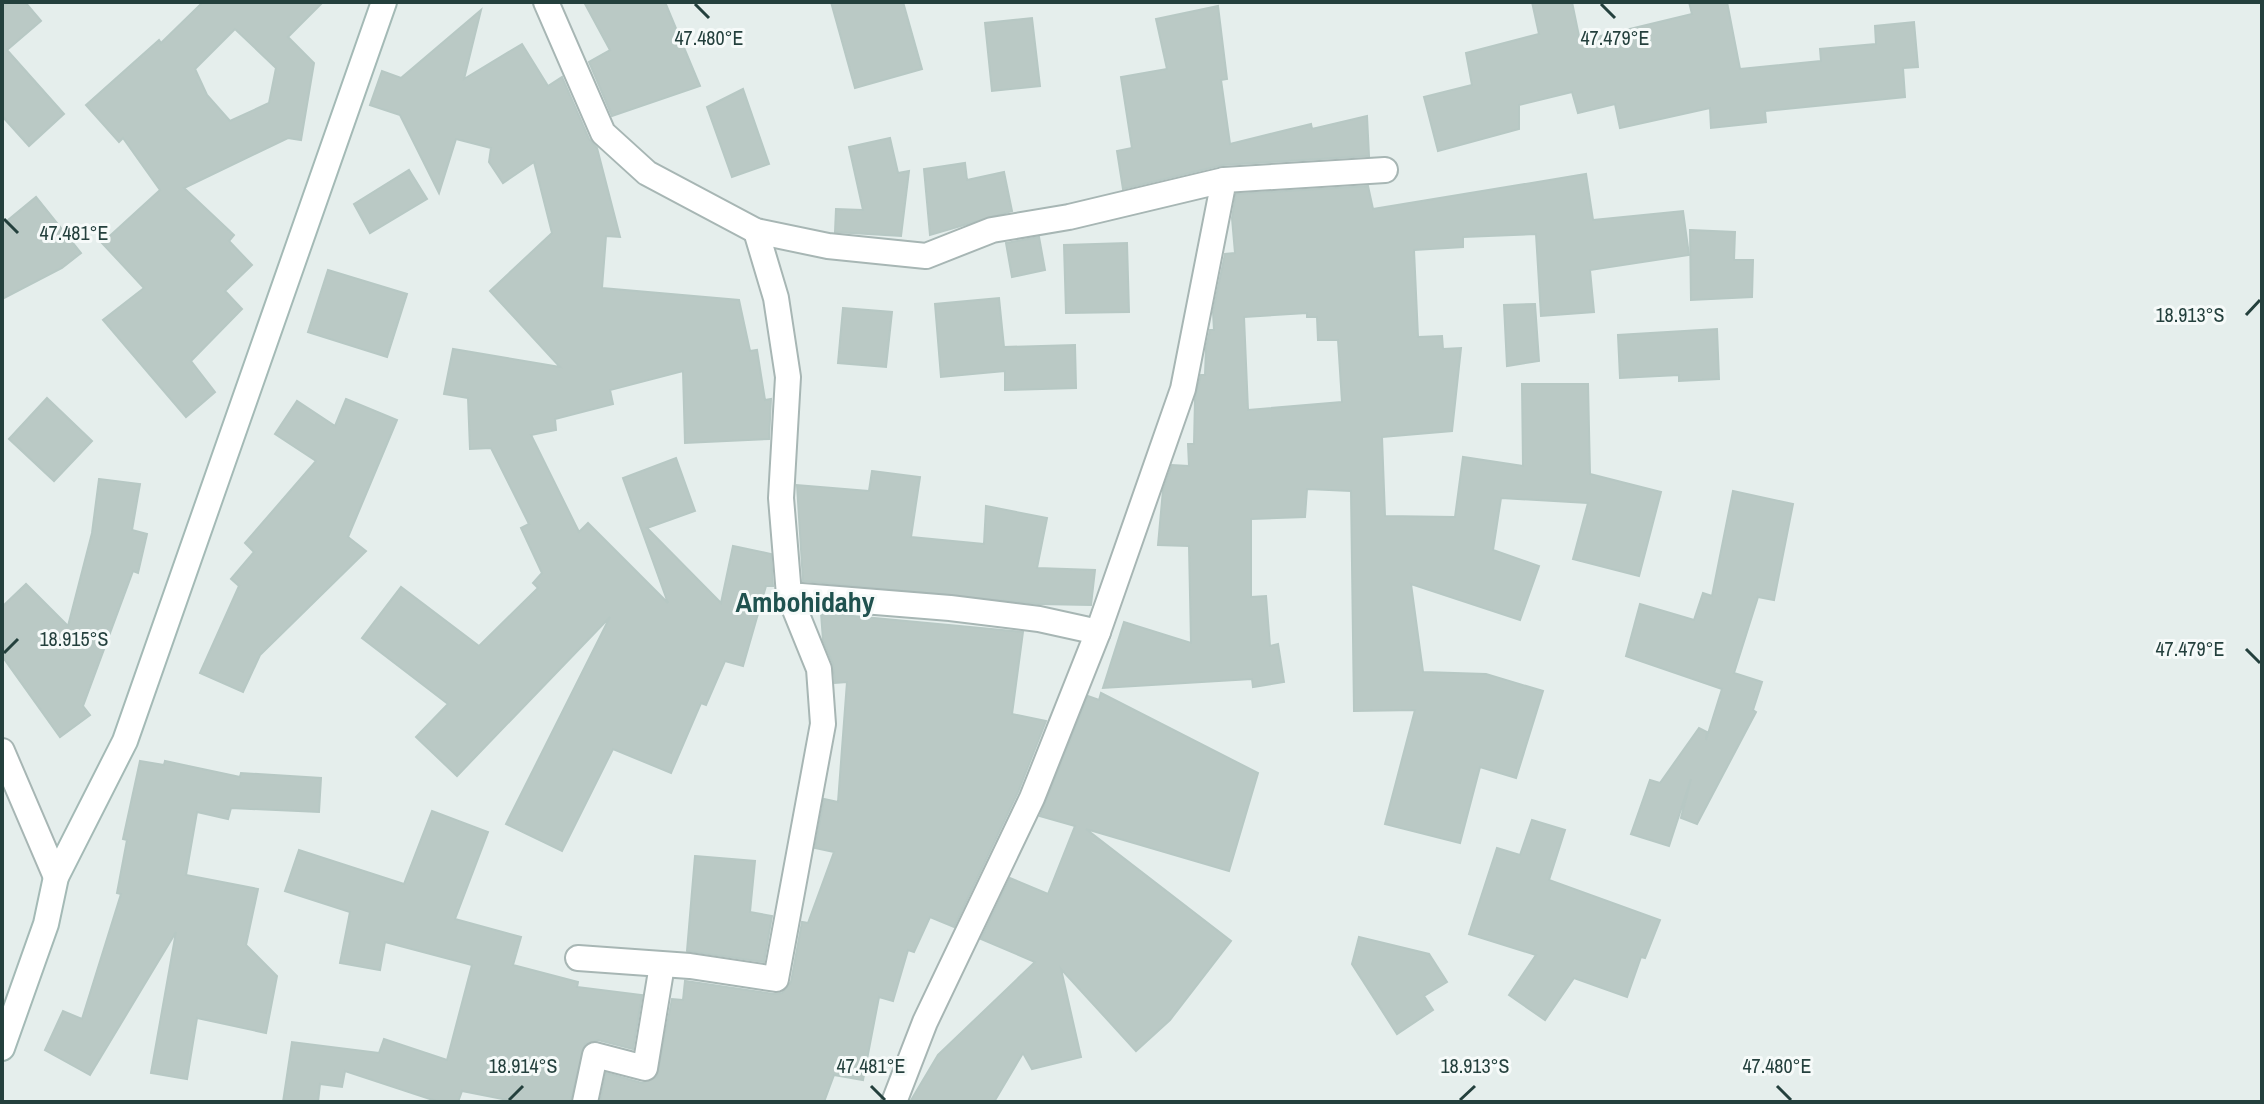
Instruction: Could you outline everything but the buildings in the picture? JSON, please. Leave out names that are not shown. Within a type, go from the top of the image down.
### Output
[{"type":"street","points":[[2,1048],[46,924],[56,877],[125,741],[384,2]]},
{"type":"street","points":[[546,2],[603,133],[647,173],[756,231],[828,246],[926,256],[992,230],[1069,217],[1224,180],[1385,170]]},
{"type":"street","points":[[894,1102],[925,1022],[1032,798],[1098,632],[1183,389],[1224,180]]},
{"type":"street","points":[[578,958],[776,979],[823,724],[819,669],[789,595],[781,498],[788,377],[776,298],[756,231]]},
{"type":"street","points":[[789,595],[950,608],[1039,619],[1098,632]]},
{"type":"street","points":[[2,751],[56,877]]},
{"type":"street","points":[[585,1102],[595,1055],[645,1068],[662,965]]},
{"type":"district","name":"Ambohidahy","points":[[805,602]]}]
